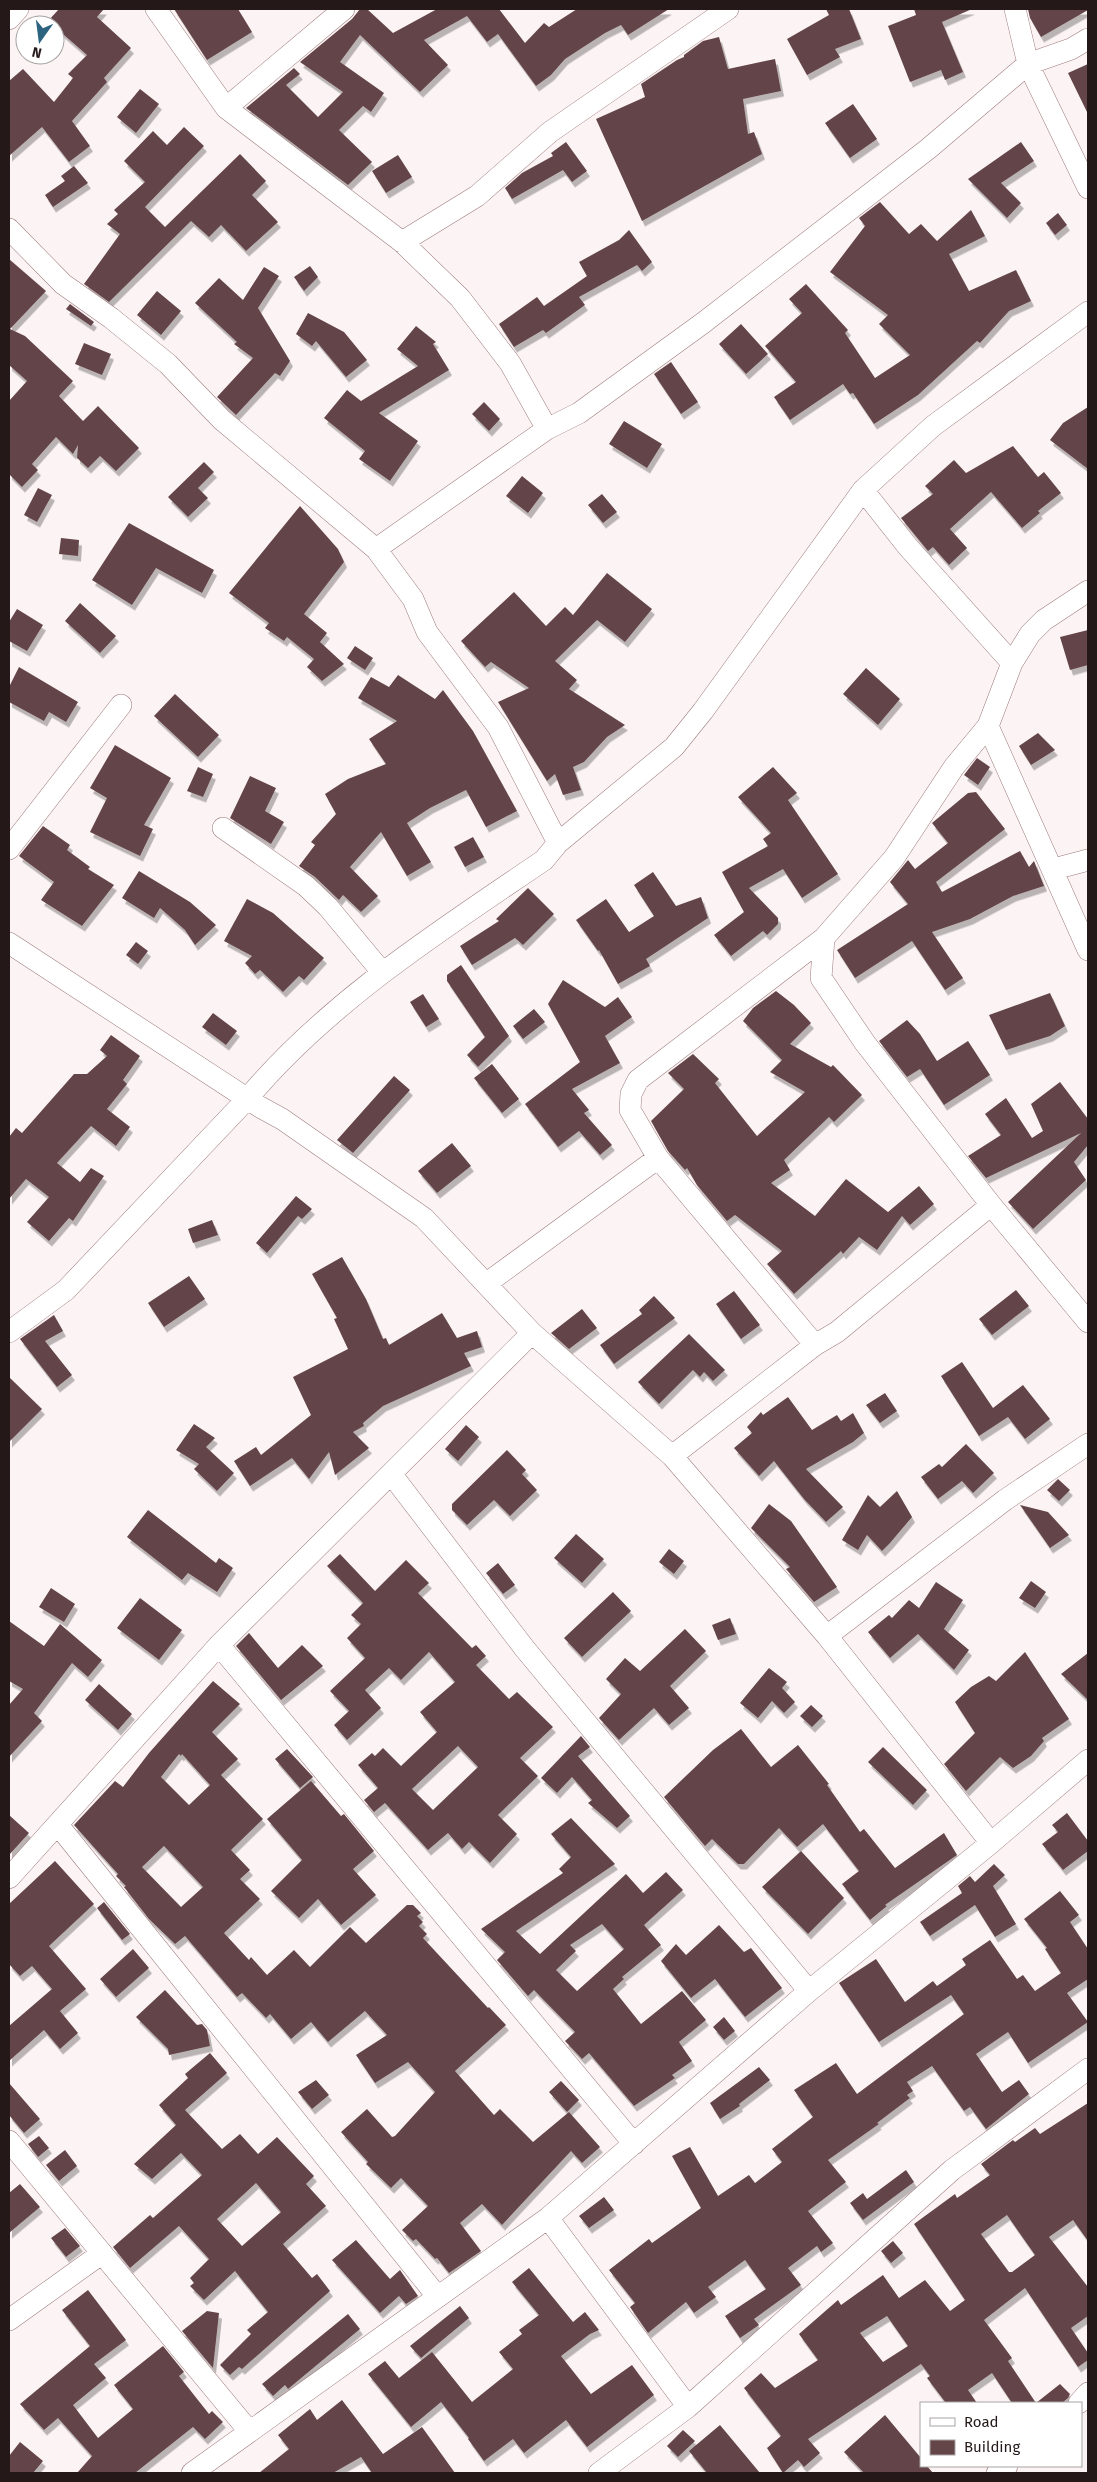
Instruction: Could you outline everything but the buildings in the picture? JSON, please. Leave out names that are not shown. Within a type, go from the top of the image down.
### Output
[{"type":"street","points":[[9,19],[18,9]]},
{"type":"street","points":[[156,9],[226,108],[402,242],[460,298],[510,363],[547,428]]},
{"type":"street","points":[[226,108],[344,9]]},
{"type":"street","points":[[402,242],[477,196],[550,132],[728,9]]},
{"type":"street","points":[[1016,9],[1028,64],[1088,188]]},
{"type":"street","points":[[376,549],[547,428],[579,413],[710,317],[928,149],[1028,64],[1071,49],[1088,39]]},
{"type":"street","points":[[9,229],[63,284],[111,318],[168,364],[222,420],[376,549],[413,599],[427,632],[498,727],[558,843]]},
{"type":"street","points":[[9,1332],[66,1290],[272,1069],[382,972],[544,860],[558,843],[674,747],[703,711],[864,490],[933,426],[1088,312]]},
{"type":"street","points":[[864,490],[908,547],[1012,663]]},
{"type":"street","points":[[815,1345],[658,1158],[630,1110],[631,1094],[638,1080],[824,938],[894,858],[954,767],[988,726],[1012,663],[1030,634],[1044,620],[1088,591]]},
{"type":"street","points":[[9,849],[121,705]]},
{"type":"street","points":[[988,726],[1054,870],[1088,950]]},
{"type":"street","points":[[223,828],[306,886],[328,907],[382,972]]},
{"type":"street","points":[[1054,870],[1088,860]]},
{"type":"street","points":[[824,938],[821,978],[865,1043],[991,1205],[1088,1322]]},
{"type":"street","points":[[9,943],[282,1119],[424,1218],[532,1333],[672,1456],[827,1636],[991,1843]]},
{"type":"street","points":[[786,967],[821,978]]},
{"type":"street","points":[[225,1083],[272,1069]]},
{"type":"street","points":[[487,1283],[658,1158]]},
{"type":"street","points":[[672,1456],[815,1345],[836,1332],[991,1205]]},
{"type":"street","points":[[9,1878],[219,1645],[392,1475],[532,1333]]},
{"type":"street","points":[[827,1636],[1005,1500],[1088,1444]]},
{"type":"street","points":[[392,1475],[525,1649],[809,1991]]},
{"type":"street","points":[[219,1645],[634,2144]]},
{"type":"street","points":[[192,2473],[548,2218],[809,1991],[991,1843],[1088,1760]]},
{"type":"street","points":[[58,1825],[437,2296]]},
{"type":"street","points":[[599,2473],[688,2407],[952,2170],[1088,2069]]},
{"type":"street","points":[[9,2141],[249,2431]]},
{"type":"street","points":[[548,2218],[688,2407]]},
{"type":"street","points":[[9,2320],[101,2254]]},
{"type":"street","points":[[1079,2402],[1088,2393]]}]
